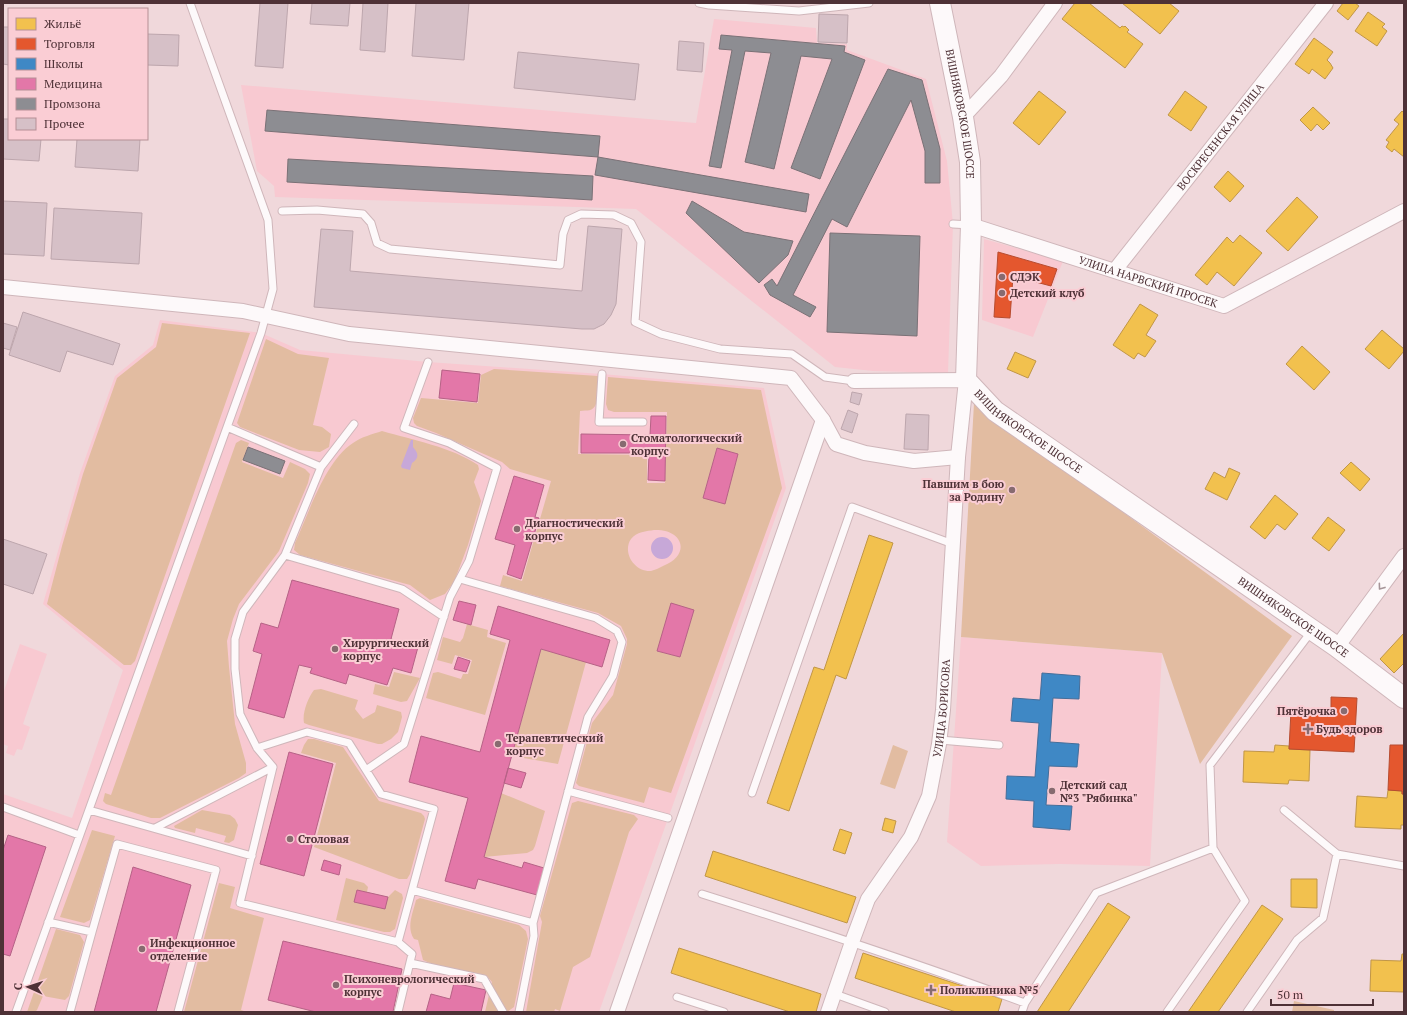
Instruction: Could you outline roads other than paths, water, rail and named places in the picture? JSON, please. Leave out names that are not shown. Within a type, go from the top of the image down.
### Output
[{"type":"street","name":"ВИШНЯКОВСКОЕ ШОССЕ","points":[[940,3],[963,117],[970,162],[962,225],[966,380],[995,411],[1313,630],[1404,698]]},
{"type":"street","points":[[963,117],[1000,76],[1055,3]]},
{"type":"street","name":"ВОСКРЕСЕНСКАЯ УЛИЦА","points":[[1115,270],[1326,3]]},
{"type":"street","name":"УЛИЦА НАРВСКИЙ ПРОСЕК","points":[[962,225],[1115,270],[1224,306],[1404,211]]},
{"type":"street","points":[[3,287],[243,311],[349,334],[791,378],[823,420],[836,444],[865,453],[914,461],[958,457]]},
{"type":"street","points":[[854,381],[966,380]]},
{"type":"street","name":"УЛИЦА БОРИСОВА","points":[[828,1012],[868,899],[911,837],[930,796],[940,740],[958,457],[966,380]]},
{"type":"street","points":[[617,1012],[823,420]]},
{"type":"street","points":[[1337,647],[1404,556]]},
{"type":"lane","points":[[16,1012],[227,427],[266,316],[273,289],[268,220],[190,3]]},
{"type":"lane","points":[[699,3],[798,11],[869,3]]},
{"type":"lane","points":[[282,211],[317,210],[363,214],[372,223],[377,243],[390,249],[560,265],[564,234],[568,220],[581,214],[614,215],[631,223],[641,242],[635,322],[661,334],[720,349],[792,354],[825,377],[854,381]]},
{"type":"lane","points":[[366,770],[404,744],[450,597],[469,561],[497,468],[449,443],[404,428],[428,362]]},
{"type":"lane","points":[[602,374],[600,422],[643,422]]},
{"type":"lane","points":[[273,767],[257,748],[240,714],[235,669],[235,639],[243,612],[285,555],[321,467],[354,424]]},
{"type":"lane","points":[[227,427],[321,467]]},
{"type":"lane","points":[[752,793],[852,507],[953,544]]},
{"type":"lane","points":[[285,555],[402,589],[444,617]]},
{"type":"lane","points":[[460,579],[596,618],[617,631],[622,642],[613,676],[588,717],[533,923],[534,936],[519,1012]]},
{"type":"lane","points":[[1167,1012],[1245,901],[1213,848],[1210,765],[1313,630]]},
{"type":"lane","points":[[257,748],[307,732],[348,744],[382,794],[434,809],[398,942]]},
{"type":"lane","points":[[940,740],[1000,744]]},
{"type":"lane","points":[[155,828],[273,767]]},
{"type":"lane","points":[[273,767],[240,903],[398,942],[412,954],[398,1012]]},
{"type":"lane","points":[[568,791],[668,818]]},
{"type":"lane","points":[[3,807],[80,835]]},
{"type":"lane","points":[[89,810],[252,856]]},
{"type":"lane","points":[[1284,810],[1337,854],[1404,866]]},
{"type":"lane","points":[[70,1012],[117,844],[216,870],[178,1012]]},
{"type":"lane","points":[[1022,1012],[1025,1004],[1096,893],[1213,848]]},
{"type":"lane","points":[[1247,1012],[1297,940],[1323,918],[1337,854]]},
{"type":"lane","points":[[412,890],[533,923]]},
{"type":"lane","points":[[702,894],[852,942],[1025,1004]]},
{"type":"lane","points":[[48,922],[92,932]]},
{"type":"lane","points":[[410,963],[484,979],[503,1012]]},
{"type":"lane","points":[[835,994],[886,1012]]},
{"type":"lane","points":[[677,998],[724,1012]]},
{"type":"place","name":"СДЭК","points":[[1002,277]]},
{"type":"place","name":"Детский клуб","points":[[1002,293]]},
{"type":"place","name":"Стоматологический корпус","points":[[623,444]]},
{"type":"place","name":"Павшим в бою за Родину","points":[[1012,490]]},
{"type":"place","name":"Диагностический корпус","points":[[517,529]]},
{"type":"place","name":"Хирургический корпус","points":[[335,649]]},
{"type":"place","name":"Пятёрочка","points":[[1344,711]]},
{"type":"place","name":"Будь здоров","points":[[1308,729]]},
{"type":"place","name":"Терапевтический корпус","points":[[498,744]]},
{"type":"place","name":"Детский сад №3 \"Рябинка\"","points":[[1052,791]]},
{"type":"place","name":"Столовая","points":[[290,839]]},
{"type":"place","name":"Инфекционное отделение","points":[[142,949]]},
{"type":"place","name":"Психоневрологический корпус","points":[[336,985]]},
{"type":"place","name":"Поликлиника №5","points":[[931,990]]}]
